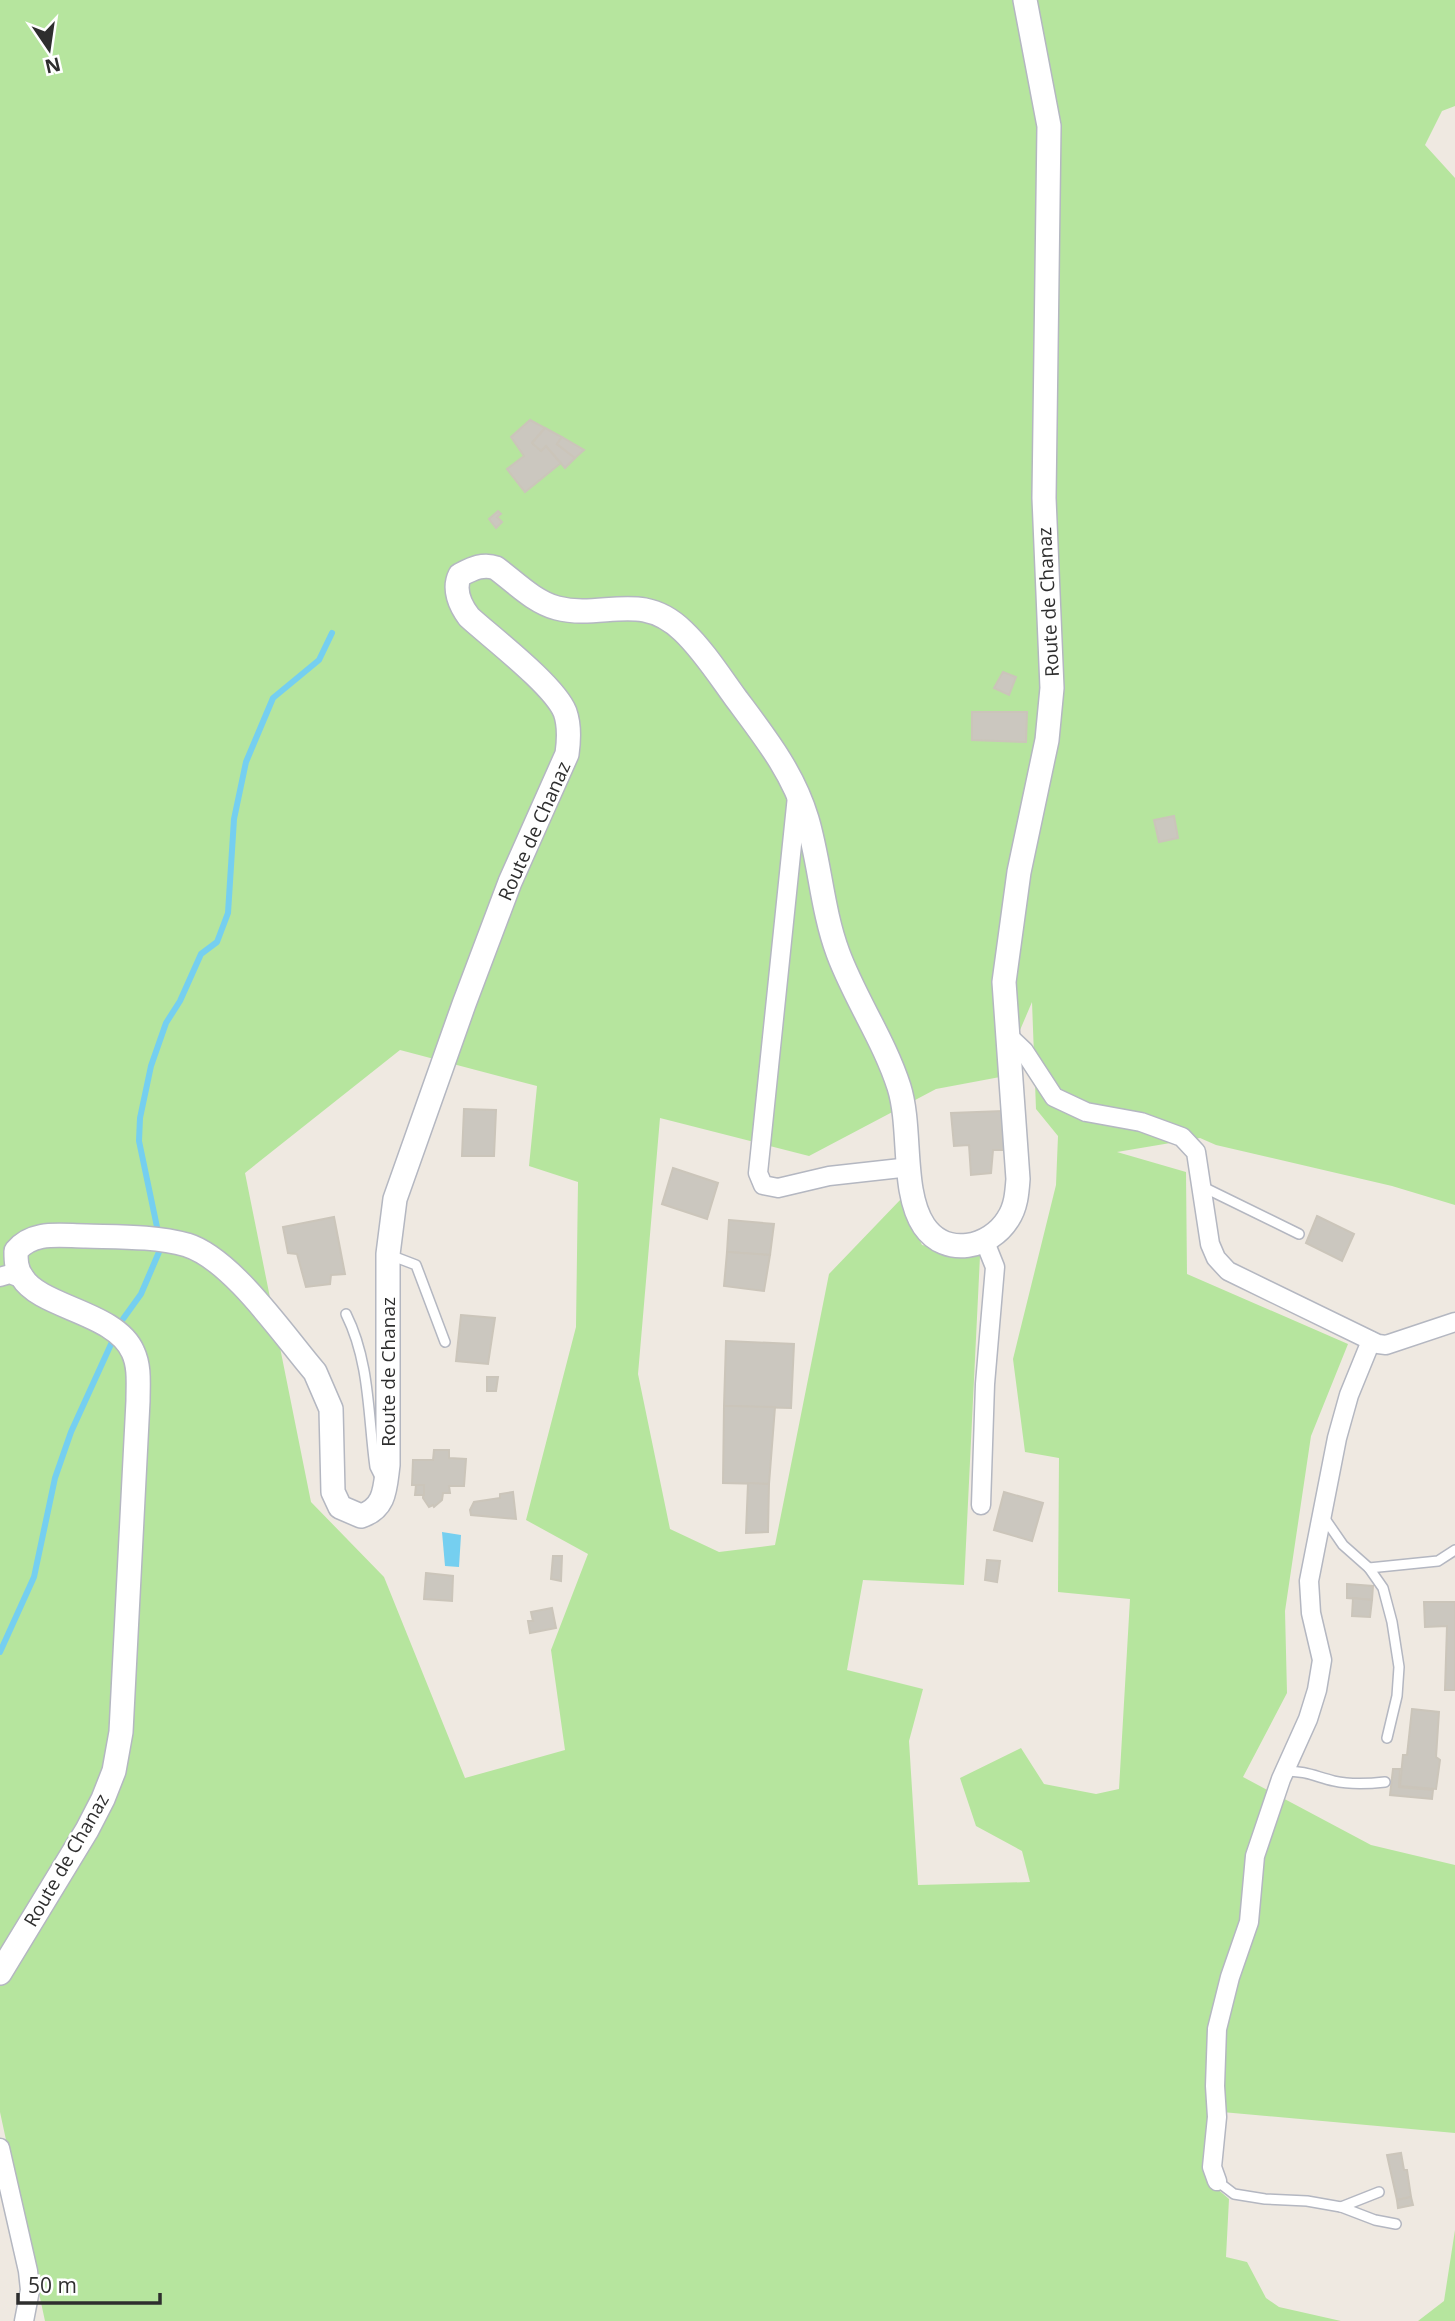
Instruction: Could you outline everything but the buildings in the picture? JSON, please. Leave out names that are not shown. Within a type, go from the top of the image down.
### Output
[{"type":"street","name":"Route de Chanaz","points":[[0,1973],[87,1830],[114,1771],[122,1708],[138,1401],[138,1368],[133,1350],[121,1335],[102,1322],[11,1278],[17,1266],[16,1251],[23,1242],[46,1235],[143,1238],[187,1245],[220,1264],[319,1380],[331,1409],[333,1492],[340,1507],[361,1516],[373,1513],[385,1488],[388,1465],[388,1254],[395,1199],[510,882],[567,754],[569,742],[569,725],[561,703],[464,610],[458,592],[457,582],[460,575],[476,567],[490,565],[541,603],[560,609],[629,607],[656,612],[683,631],[712,664],[785,766],[797,789],[808,821],[836,949],[850,985],[873,1026],[900,1089],[918,1216],[934,1237],[957,1245],[971,1246],[985,1242],[1009,1219],[1016,1204],[1018,1179],[1004,982],[1007,945],[1029,818],[1047,740],[1052,688],[1044,498],[1049,126],[1026,6]]},
{"type":"street","points":[[797,789],[758,1173],[763,1185],[778,1188],[829,1176],[910,1167]]},
{"type":"street","points":[[1006,1034],[1024,1051],[1054,1097],[1086,1112],[1141,1122],[1182,1137],[1196,1152],[1210,1244],[1216,1258],[1227,1271],[1371,1341],[1385,1345],[1455,1322]]},
{"type":"street","points":[[981,1504],[985,1384],[995,1267],[985,1242]]},
{"type":"street","points":[[1217,2180],[1212,2167],[1217,2117],[1217,2029],[1248,1922],[1255,1856],[1284,1771],[1318,1690],[1322,1660],[1311,1613],[1309,1581],[1321,1514],[1349,1395],[1371,1341]]},
{"type":"street","points":[[0,2148],[28,2271],[30,2290],[24,2321]]},
{"type":"lane","points":[[1201,1186],[1299,1234]]},
{"type":"lane","points":[[388,1254],[416,1265],[445,1342]]},
{"type":"lane","points":[[346,1314],[357,1336],[365,1372],[375,1468],[385,1488]]},
{"type":"lane","points":[[1321,1514],[1343,1545],[1369,1568],[1382,1588],[1392,1622],[1399,1667],[1397,1696],[1387,1738]]},
{"type":"lane","points":[[1369,1568],[1438,1561],[1455,1550]]},
{"type":"lane","points":[[1284,1771],[1305,1772],[1335,1782],[1361,1785],[1385,1782]]},
{"type":"lane","points":[[1217,2180],[1234,2194],[1341,2207],[1374,2220],[1396,2224]]},
{"type":"lane","points":[[1341,2207],[1379,2192]]},
{"type":"green space","points":[[0,0],[1455,0],[1455,106],[1442,111],[1425,145],[1455,178],[1455,1205],[1392,1186],[1216,1145],[1200,1138],[1117,1152],[1186,1172],[1187,1274],[1348,1344],[1311,1436],[1285,1611],[1287,1693],[1243,1777],[1371,1845],[1455,1865],[1455,2133],[1222,2112],[1214,2186],[1229,2199],[1226,2257],[1247,2262],[1266,2298],[1279,2307],[1341,2321],[45,2321],[0,2112]],"holes":[[[1032,1002],[1036,1109],[1058,1136],[1056,1185],[1013,1359],[1025,1452],[1059,1458],[1058,1592],[1130,1599],[1119,1789],[1096,1794],[1044,1784],[1021,1748],[960,1778],[976,1826],[1022,1851],[1030,1882],[918,1885],[909,1741],[923,1689],[847,1670],[863,1580],[964,1585],[980,1256],[922,1245],[901,1199],[829,1274],[775,1545],[719,1552],[670,1529],[638,1374],[660,1118],[809,1156],[936,1089],[1000,1077]],[[400,1050],[537,1086],[529,1166],[578,1182],[576,1327],[526,1520],[588,1554],[551,1650],[565,1750],[465,1778],[384,1577],[311,1502],[245,1173]]]},
{"type":"green space","points":[[1455,2230],[1455,2321],[1418,2321],[1444,2301]]},
{"type":"water","points":[[442,1532],[461,1535],[459,1567],[445,1566]]},
{"type":"waterway","points":[[157,1227],[139,1141],[140,1118],[151,1066],[166,1023],[180,1001],[201,954],[217,942],[228,913],[234,819],[246,762],[273,698],[319,660],[332,633]]},
{"type":"waterway","points":[[123,1319],[141,1294],[159,1252]]},
{"type":"waterway","points":[[0,1652],[34,1577],[55,1478],[71,1432],[112,1342]]}]
